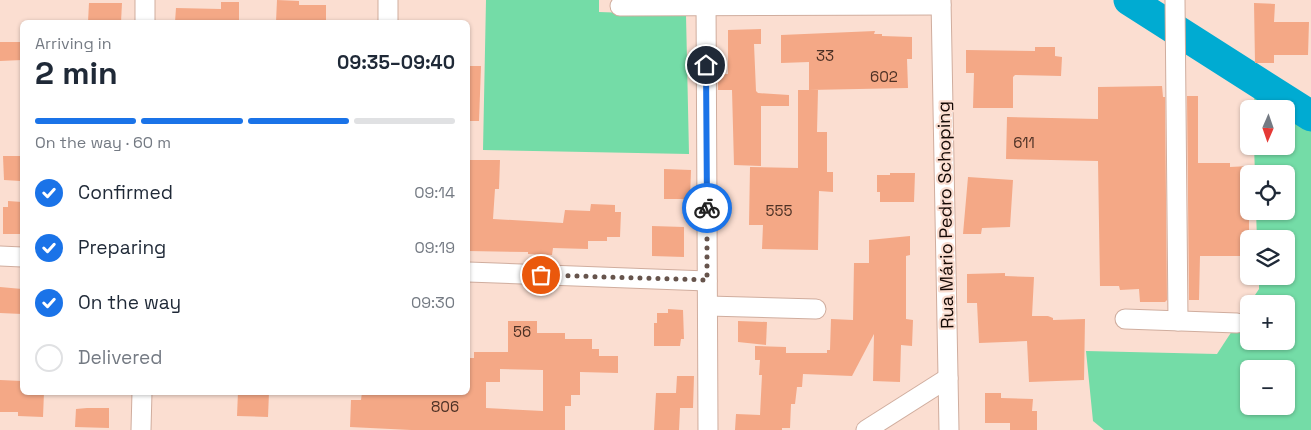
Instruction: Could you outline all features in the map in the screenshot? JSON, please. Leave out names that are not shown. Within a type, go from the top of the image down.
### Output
[{"type":"street","points":[[145,0],[145,20]]},
{"type":"street","points":[[388,0],[388,20]]},
{"type":"street","points":[[620,6],[706,3],[941,3]]},
{"type":"street","points":[[706,3],[708,430]]},
{"type":"street","name":"Rua Mário Pedro Schoping","points":[[941,3],[949,430]]},
{"type":"street","points":[[1175,4],[1178,321]]},
{"type":"street","points":[[0,256],[20,257]]},
{"type":"street","points":[[470,272],[707,280]]},
{"type":"street","points":[[708,306],[816,309]]},
{"type":"street","points":[[1125,319],[1237,323]]},
{"type":"street","points":[[866,430],[948,378]]},
{"type":"street","points":[[141,430],[142,395]]},
{"type":"green space","points":[[486,0],[599,0],[599,12],[686,15],[689,154],[483,150]]},
{"type":"green space","points":[[1252,68],[1311,106],[1311,430],[1104,430],[1093,421],[1086,351],[1217,354],[1240,319],[1240,350],[1295,350],[1295,295],[1255,295],[1259,285],[1295,285],[1295,230],[1257,230],[1256,220],[1295,220],[1295,165],[1255,165],[1254,155],[1295,155],[1295,100],[1254,100]]},
{"type":"building","points":[[277,0],[299,1],[299,5],[326,5],[326,20],[276,20]]},
{"type":"building","points":[[221,2],[239,2],[239,20],[175,20],[176,8],[221,9]]},
{"type":"building","points":[[89,3],[122,3],[121,20],[88,20]]},
{"type":"building","points":[[1254,3],[1275,4],[1274,22],[1309,22],[1308,55],[1274,55],[1274,63],[1255,63]]},
{"type":"building","points":[[761,29],[761,44],[754,44],[756,91],[758,93],[789,95],[789,106],[761,106],[761,166],[734,165],[732,90],[718,90],[718,74],[728,74],[728,30]]},
{"type":"building","points":[[875,31],[874,34],[882,34],[882,36],[912,37],[912,59],[907,59],[908,88],[809,90],[809,62],[781,63],[781,35]]},
{"type":"building","points":[[0,42],[20,42],[20,60],[0,61]]},
{"type":"building","points":[[1035,47],[1055,47],[1055,56],[1062,57],[1061,76],[1015,75],[1013,77],[1013,108],[973,108],[974,73],[966,73],[966,50],[1035,51]]},
{"type":"building","points":[[470,66],[481,66],[479,121],[470,121]]},
{"type":"building","points":[[1162,86],[1163,97],[1165,97],[1167,300],[1165,302],[1140,302],[1139,289],[1120,290],[1119,286],[1100,286],[1098,161],[1006,159],[1007,117],[1098,119],[1098,87]]},
{"type":"building","points":[[798,90],[818,90],[817,132],[827,132],[827,172],[833,172],[833,192],[819,191],[818,250],[762,249],[763,225],[749,225],[750,167],[798,168]]},
{"type":"building","points":[[1187,96],[1198,96],[1198,163],[1230,163],[1230,167],[1240,166],[1240,220],[1249,220],[1249,230],[1240,230],[1240,256],[1200,256],[1199,300],[1189,300]]},
{"type":"building","points":[[3,156],[20,156],[20,181],[4,180]]},
{"type":"building","points":[[470,160],[500,160],[499,189],[495,189],[493,219],[563,223],[565,210],[590,211],[591,204],[615,205],[615,212],[621,212],[620,237],[607,237],[607,241],[588,241],[588,249],[553,248],[552,255],[528,254],[528,252],[470,251]]},
{"type":"building","points":[[664,169],[691,170],[690,199],[664,199]]},
{"type":"building","points":[[890,173],[915,173],[914,202],[880,202],[880,192],[877,192],[877,175],[890,175]]},
{"type":"building","points":[[968,177],[1013,180],[1010,227],[982,228],[981,234],[963,234]]},
{"type":"building","points":[[8,201],[20,202],[20,234],[3,234],[3,207],[8,207]]},
{"type":"building","points":[[652,226],[684,227],[684,257],[652,256]]},
{"type":"building","points":[[910,236],[910,255],[906,256],[906,319],[913,320],[912,346],[901,345],[900,382],[873,381],[874,334],[852,376],[803,374],[802,387],[797,387],[795,404],[791,404],[790,428],[782,428],[782,430],[735,430],[736,414],[760,415],[762,375],[759,375],[760,360],[755,360],[755,346],[786,347],[786,353],[827,353],[827,350],[830,350],[831,319],[853,320],[854,263],[869,263],[869,240]]},
{"type":"building","points":[[1005,273],[1005,276],[1034,277],[1032,316],[1048,316],[1053,318],[1053,320],[1085,319],[1084,380],[1029,382],[1027,341],[979,343],[977,303],[967,303],[967,274]]},
{"type":"building","points":[[0,287],[20,289],[20,314],[0,313]]},
{"type":"building","points":[[668,309],[683,310],[684,339],[681,339],[680,346],[654,346],[654,323],[657,323],[657,313],[668,313]]},
{"type":"building","points":[[508,321],[537,321],[537,333],[565,333],[565,339],[592,339],[592,349],[599,349],[599,356],[618,356],[618,373],[580,372],[580,395],[571,395],[571,406],[565,406],[565,430],[411,430],[350,427],[351,400],[361,400],[362,395],[470,395],[470,358],[474,358],[474,352],[508,352]],"holes":[[[500,369],[543,370],[543,411],[486,408],[486,382],[500,382]]]},
{"type":"building","points":[[738,321],[767,322],[766,345],[738,342]]},
{"type":"building","points":[[677,376],[694,376],[693,408],[680,408],[679,430],[654,430],[656,393],[676,393]]},
{"type":"building","points":[[0,380],[20,381],[20,395],[44,395],[43,417],[18,416],[18,412],[0,412]]},
{"type":"building","points":[[985,393],[1001,393],[1001,398],[1033,399],[1032,411],[1037,411],[1037,430],[1010,430],[1010,423],[985,423]]},
{"type":"building","points":[[238,395],[269,395],[268,417],[237,416]]},
{"type":"building","points":[[109,408],[109,428],[75,427],[76,409]]},
{"type":"waterway","points":[[1129,0],[1311,116]]},
{"type":"way so far","points":[[541,275],[707,280],[707,208]]},
{"type":"route","points":[[706,65],[707,208]]}]
